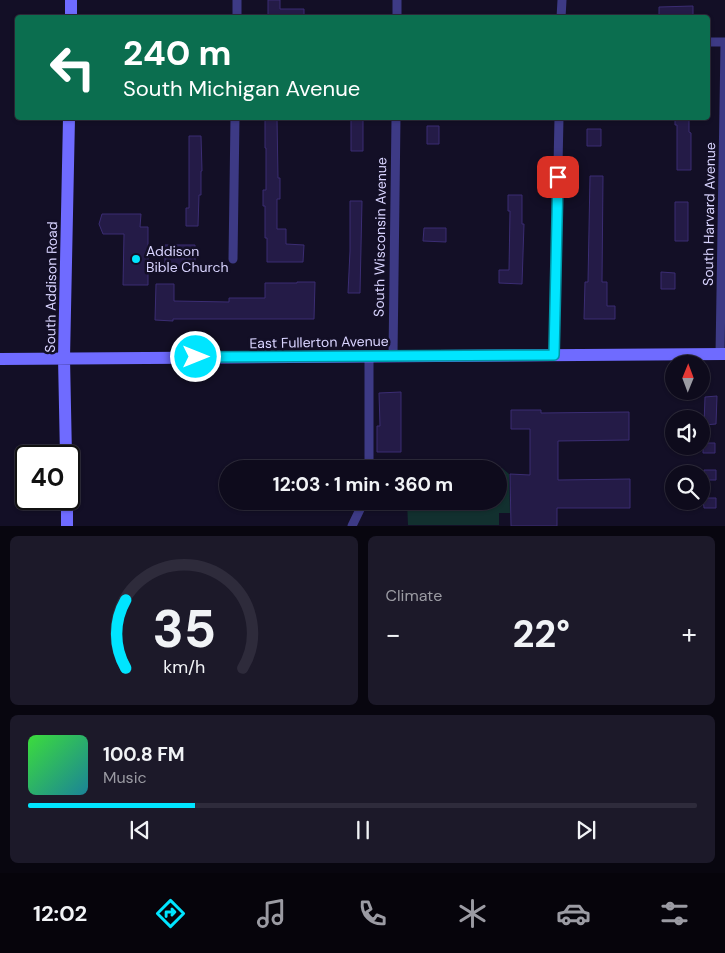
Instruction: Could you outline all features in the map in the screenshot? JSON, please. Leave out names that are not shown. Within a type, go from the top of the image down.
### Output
[{"type":"street","points":[[71,0],[71,15]]},
{"type":"street","points":[[237,0],[237,15]]},
{"type":"street","points":[[397,0],[397,15]]},
{"type":"street","points":[[561,15],[562,0]]},
{"type":"street","points":[[710,42],[725,43]]},
{"type":"street","name":"South Harvard Avenue","points":[[723,354],[725,43]]},
{"type":"street","name":"South Addison Road","points":[[66,445],[64,358],[69,120]]},
{"type":"street","points":[[232,259],[235,120]]},
{"type":"street","name":"South Wisconsin Avenue","points":[[393,356],[396,120]]},
{"type":"street","points":[[554,355],[559,120]]},
{"type":"street","name":"East Fullerton Avenue","points":[[0,359],[723,354]]},
{"type":"street","points":[[369,357],[369,460]]},
{"type":"street","points":[[66,510],[67,526]]},
{"type":"street","points":[[352,526],[360,510]]},
{"type":"green space","points":[[507,472],[509,474],[510,513],[499,513],[499,525],[408,525],[407,510],[507,510]]},
{"type":"building","points":[[268,0],[280,0],[280,9],[304,9],[304,15],[268,15]]},
{"type":"building","points":[[693,6],[693,15],[659,15],[659,7]]},
{"type":"building","points":[[265,120],[277,120],[280,199],[277,199],[277,229],[286,229],[286,244],[304,245],[303,262],[267,262],[265,206],[263,206],[263,190],[266,190]]},
{"type":"building","points":[[351,120],[363,120],[363,151],[351,151]]},
{"type":"building","points":[[675,120],[689,120],[691,170],[677,170],[677,125],[675,125]]},
{"type":"building","points":[[427,126],[439,126],[439,144],[427,144]]},
{"type":"building","points":[[587,129],[601,129],[601,146],[587,146]]},
{"type":"building","points":[[189,136],[201,136],[202,171],[198,226],[186,226],[186,208],[189,208]]},
{"type":"building","points":[[590,176],[603,176],[602,282],[607,282],[607,306],[615,306],[615,319],[584,319],[585,282],[588,282]]},
{"type":"building","points":[[508,195],[522,195],[522,224],[524,224],[522,284],[499,283],[499,270],[509,270],[510,211],[508,211]]},
{"type":"building","points":[[350,201],[362,201],[360,293],[348,293]]},
{"type":"building","points":[[675,202],[688,202],[688,241],[675,241]]},
{"type":"building","name":"Addison Bible Church","points":[[102,214],[141,214],[140,227],[148,227],[148,285],[123,285],[124,234],[103,234],[99,224]]},
{"type":"building","points":[[424,228],[446,228],[446,242],[423,241]]},
{"type":"building","points":[[165,245],[195,245],[195,266],[165,266]]},
{"type":"building","points":[[661,272],[675,273],[675,289],[661,289]]},
{"type":"building","points":[[315,282],[314,319],[155,320],[156,284],[174,284],[174,301],[229,302],[229,298],[265,298],[265,283]]},
{"type":"building","points":[[401,392],[401,452],[377,452],[377,426],[380,426],[379,393]]},
{"type":"building","points":[[717,396],[716,424],[710,424],[710,410],[705,410],[705,400],[710,400],[710,397]]},
{"type":"building","points":[[511,410],[541,410],[541,413],[629,412],[629,440],[558,441],[558,480],[630,479],[630,508],[557,508],[557,526],[511,526],[510,474],[530,475],[530,429],[511,429]]},
{"type":"building","points":[[710,443],[715,443],[715,453],[710,453]]},
{"type":"building","points":[[710,470],[716,470],[716,480],[710,480]]},
{"type":"building","points":[[710,498],[716,498],[716,508],[710,508]]},
{"type":"place","name":"Addison Bible Church","points":[[136,259]]},
{"type":"route","points":[[196,357],[554,355],[558,177]]}]
